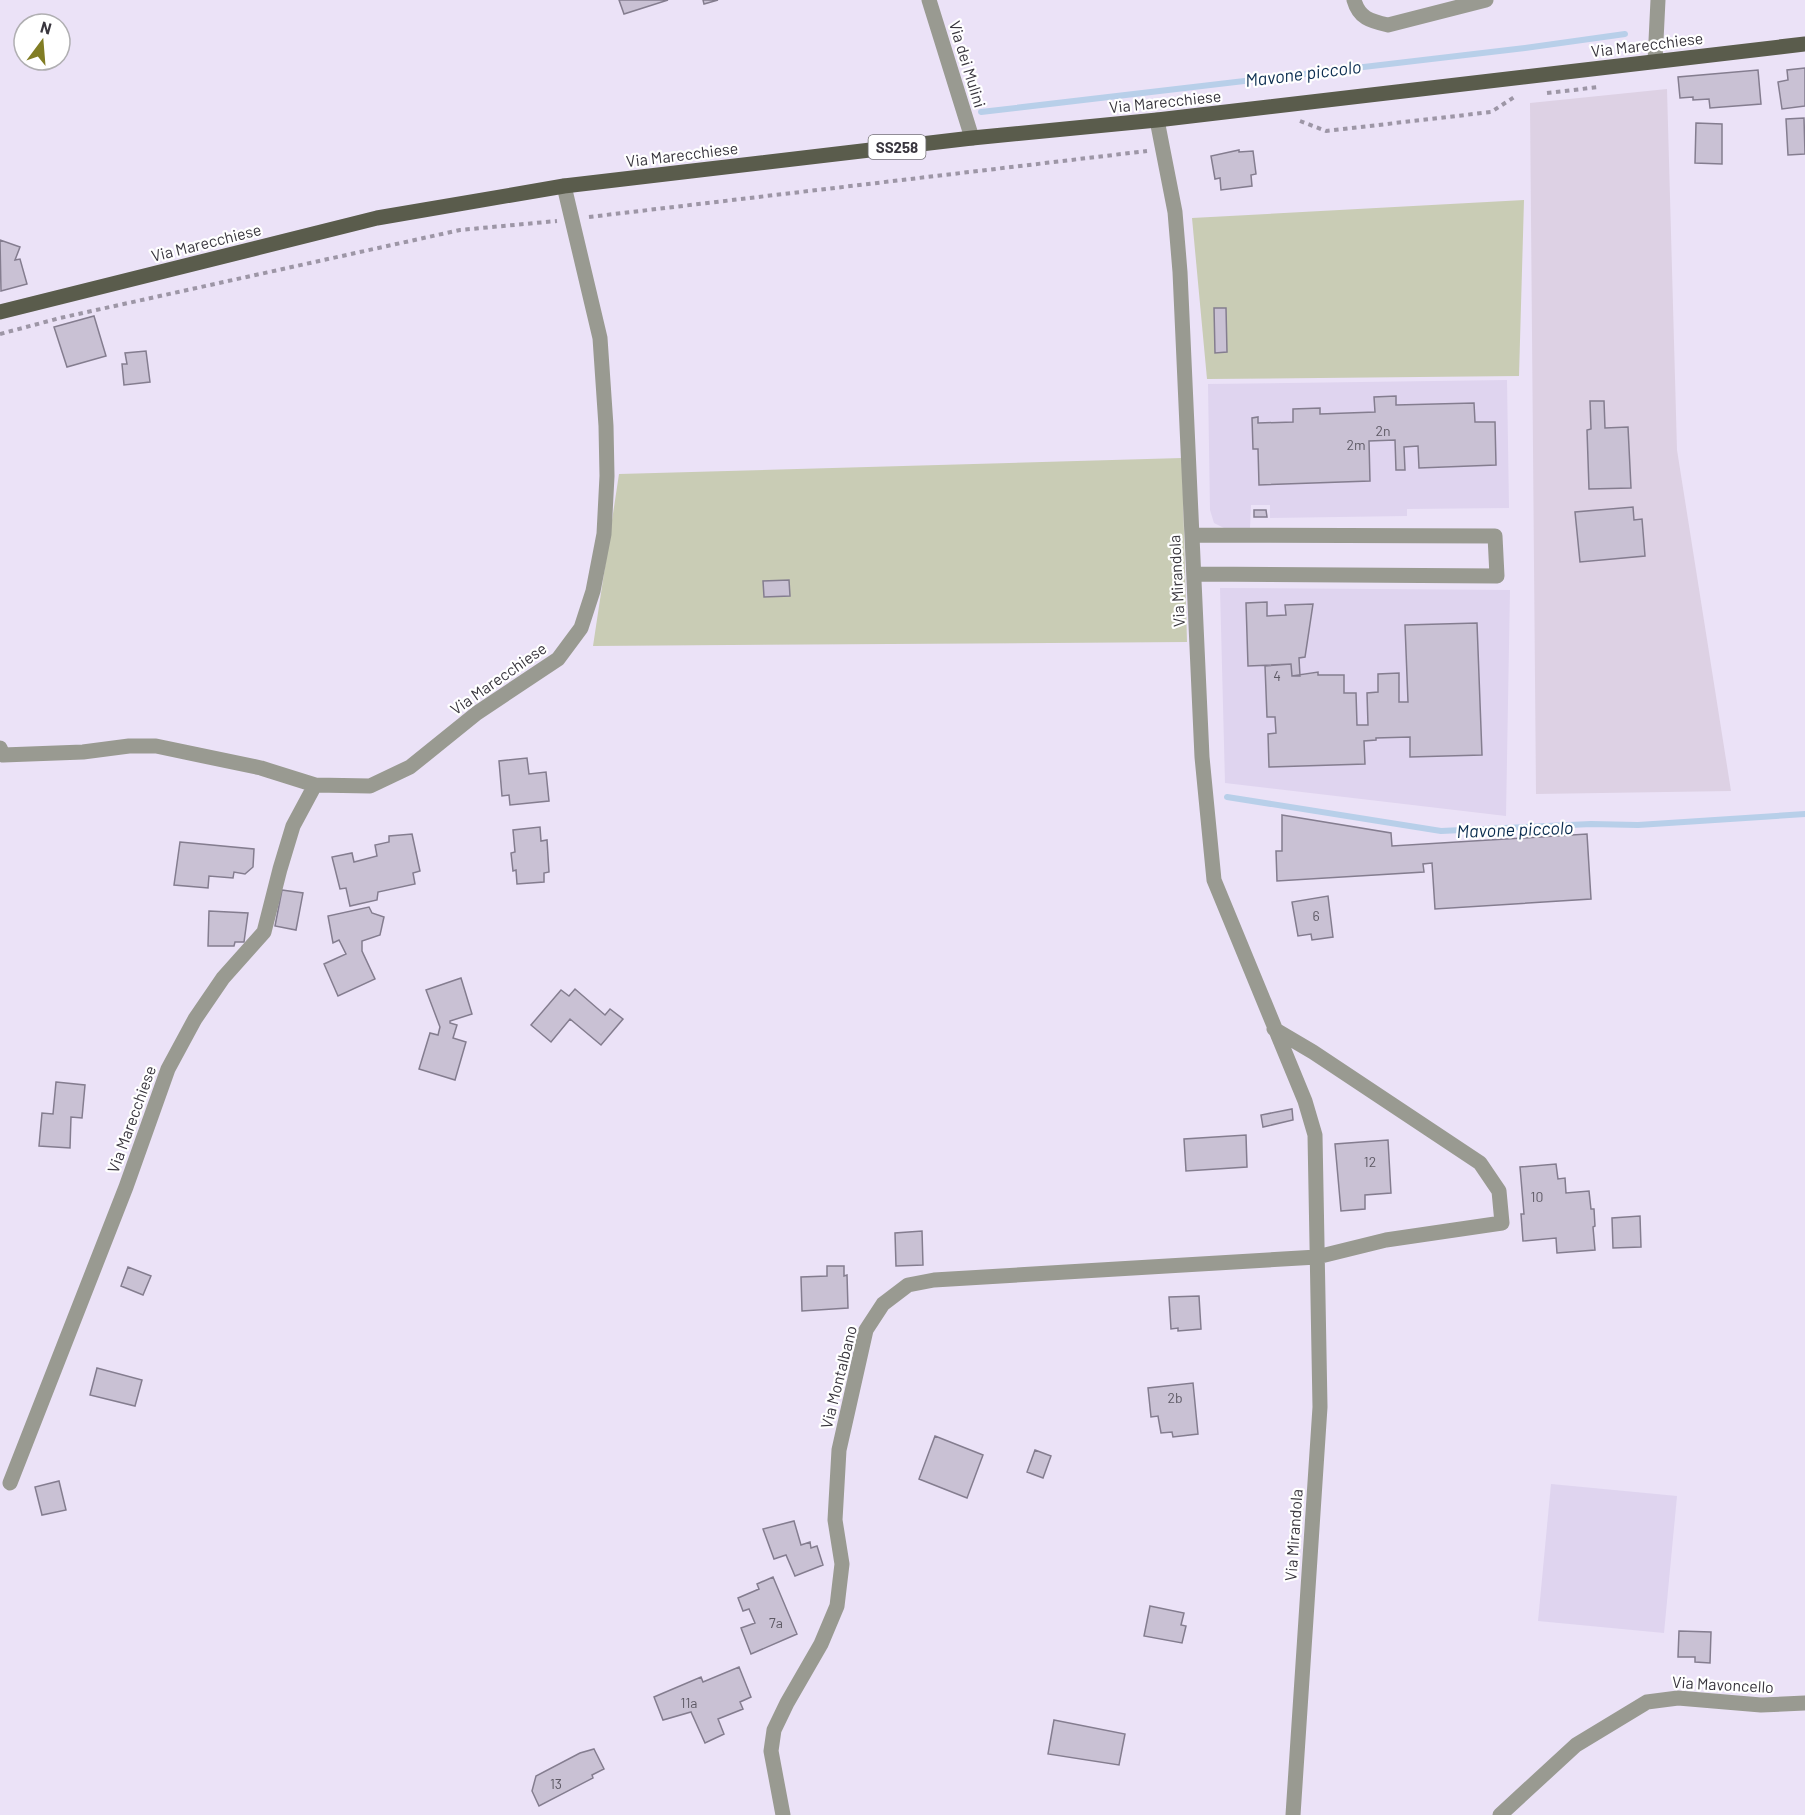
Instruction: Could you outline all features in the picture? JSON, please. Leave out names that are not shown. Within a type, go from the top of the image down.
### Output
[{"type":"main road","name":"Via Marecchiese","points":[[0,312],[377,218],[564,186],[972,138],[1157,120],[1805,44]]},
{"type":"street","name":"Via dei Mulini","points":[[929,0],[972,138]]},
{"type":"street","points":[[1354,0],[1358,11],[1371,22],[1388,25],[1486,0]]},
{"type":"street","points":[[1655,61],[1658,0]]},
{"type":"street","name":"Via Mirandola","points":[[1157,120],[1175,212],[1180,263],[1202,757],[1214,880],[1305,1101],[1315,1135],[1320,1407],[1293,1815]]},
{"type":"street","name":"Via Marecchiese","points":[[1,754],[83,752],[129,746],[156,746],[261,768],[315,785],[370,786],[410,767],[477,712],[558,659],[581,628],[593,591],[604,534],[608,476],[600,338],[564,186]]},
{"type":"street","points":[[1192,536],[1495,536],[1497,576],[1194,574]]},
{"type":"street","name":"Via Marecchiese","points":[[10,1483],[126,1187],[168,1069],[195,1020],[223,978],[264,932],[293,826],[315,785]]},
{"type":"street","points":[[1274,1029],[1313,1052],[1480,1163],[1499,1191],[1503,1224],[1386,1240],[1317,1257]]},
{"type":"street","name":"Via Montalbano","points":[[783,1815],[771,1751],[774,1730],[787,1702],[821,1644],[837,1606],[842,1564],[834,1520],[839,1450],[866,1330],[883,1304],[908,1285],[934,1280],[1317,1257]]},
{"type":"street","name":"Via Mavoncello","points":[[1500,1815],[1575,1745],[1647,1702],[1678,1698],[1761,1705],[1805,1703]]},
{"type":"path","points":[[1536,94],[1600,87]]},
{"type":"path","points":[[1294,119],[1326,131],[1491,112],[1514,96],[1525,95]]},
{"type":"path","points":[[578,218],[1149,150]]},
{"type":"path","points":[[0,334],[60,318],[460,230],[566,220]]},
{"type":"shaded area","points":[[1667,89],[1677,450],[1731,791],[1536,794],[1530,103]]},
{"type":"shaded area","points":[[1507,380],[1509,508],[1407,509],[1407,516],[1270,518],[1270,505],[1251,505],[1250,528],[1224,528],[1214,523],[1210,510],[1208,384]]},
{"type":"shaded area","points":[[1220,588],[1510,590],[1506,816],[1225,783]]},
{"type":"shaded area","points":[[1551,1484],[1677,1496],[1664,1633],[1538,1621]]},
{"type":"green space","points":[[1524,200],[1519,376],[1207,379],[1192,218]]},
{"type":"green space","points":[[1182,458],[1187,642],[593,646],[619,474]]},
{"type":"building","points":[[619,0],[668,0],[624,14]]},
{"type":"building","points":[[703,0],[718,0],[704,4]]},
{"type":"building","points":[[1805,68],[1805,106],[1782,109],[1778,82],[1788,80],[1787,70]]},
{"type":"building","points":[[1758,70],[1761,104],[1710,108],[1709,99],[1680,98],[1678,77]]},
{"type":"building","points":[[1804,118],[1805,154],[1788,155],[1786,119]]},
{"type":"building","points":[[1696,123],[1722,124],[1722,164],[1695,163]]},
{"type":"building","points":[[1239,150],[1239,152],[1253,151],[1256,174],[1251,175],[1252,186],[1221,190],[1220,178],[1215,179],[1211,156]]},
{"type":"building","points":[[0,240],[20,247],[15,260],[20,259],[27,284],[1,291]]},
{"type":"building","points":[[1214,308],[1226,308],[1227,352],[1215,353]]},
{"type":"building","points":[[94,316],[106,356],[67,367],[54,327]]},
{"type":"building","points":[[146,351],[150,382],[124,385],[122,364],[127,364],[125,353]]},
{"type":"building","points":[[1396,396],[1396,405],[1474,403],[1475,422],[1495,422],[1496,465],[1419,468],[1418,446],[1404,447],[1405,470],[1396,470],[1395,440],[1369,441],[1370,481],[1259,485],[1258,449],[1253,449],[1252,418],[1258,417],[1258,423],[1293,422],[1293,409],[1320,408],[1320,414],[1375,412],[1374,397]]},
{"type":"building","points":[[1590,401],[1604,401],[1605,428],[1628,427],[1631,488],[1589,489],[1587,430],[1591,429]]},
{"type":"building","points":[[1633,507],[1634,520],[1642,519],[1645,556],[1580,562],[1575,512]]},
{"type":"building","points":[[1254,510],[1266,510],[1267,517],[1254,517]]},
{"type":"building","points":[[789,580],[790,596],[764,597],[763,581]]},
{"type":"building","points":[[1267,602],[1267,616],[1286,615],[1285,605],[1313,604],[1305,657],[1299,658],[1300,676],[1292,676],[1291,664],[1248,666],[1246,603]]},
{"type":"building","points":[[1477,623],[1482,755],[1410,757],[1410,737],[1376,738],[1376,740],[1364,741],[1365,764],[1269,767],[1268,734],[1276,733],[1275,717],[1267,717],[1265,666],[1291,664],[1292,676],[1318,672],[1318,675],[1344,675],[1344,693],[1356,693],[1357,725],[1368,725],[1367,693],[1378,692],[1378,674],[1399,673],[1399,702],[1408,702],[1405,625]]},
{"type":"building","points":[[527,758],[529,774],[546,772],[549,801],[510,805],[509,795],[502,796],[499,761]]},
{"type":"building","points":[[1282,815],[1391,833],[1392,846],[1587,834],[1591,899],[1435,909],[1432,863],[1423,864],[1424,872],[1277,881],[1276,851],[1282,851]]},
{"type":"building","points":[[540,827],[541,841],[547,840],[549,872],[544,873],[544,882],[517,884],[511,853],[515,852],[513,830]]},
{"type":"building","points":[[412,834],[420,871],[413,873],[415,884],[378,892],[377,900],[350,906],[346,888],[340,889],[332,857],[352,853],[354,862],[377,856],[375,845],[389,842],[389,836]]},
{"type":"building","points":[[180,842],[254,849],[253,867],[245,874],[234,872],[233,878],[209,876],[208,888],[174,885]]},
{"type":"building","points":[[282,890],[303,893],[296,930],[275,926]]},
{"type":"building","points":[[1328,896],[1333,937],[1312,940],[1311,934],[1298,936],[1292,902]]},
{"type":"building","points":[[369,907],[372,913],[384,917],[380,935],[362,941],[362,951],[375,979],[338,996],[324,964],[346,954],[339,940],[333,943],[328,916]]},
{"type":"building","points":[[209,911],[248,913],[244,942],[235,942],[234,946],[208,946]]},
{"type":"building","points":[[461,978],[472,1014],[450,1021],[457,1025],[453,1038],[466,1042],[455,1080],[419,1069],[430,1033],[438,1035],[440,1027],[426,990]]},
{"type":"building","points":[[575,989],[605,1015],[610,1009],[623,1019],[601,1045],[570,1019],[551,1042],[531,1025],[561,990],[569,996]]},
{"type":"building","points":[[56,1082],[85,1085],[82,1118],[71,1117],[70,1148],[39,1146],[42,1113],[53,1114]]},
{"type":"building","points":[[1292,1109],[1293,1120],[1263,1127],[1261,1115]]},
{"type":"building","points":[[1246,1135],[1247,1167],[1186,1171],[1184,1139]]},
{"type":"building","points":[[1388,1140],[1391,1193],[1365,1195],[1365,1209],[1341,1211],[1335,1144]]},
{"type":"building","points":[[1556,1164],[1558,1179],[1565,1178],[1566,1193],[1589,1191],[1591,1209],[1594,1209],[1595,1250],[1557,1253],[1556,1238],[1523,1241],[1521,1214],[1524,1214],[1520,1167]]},
{"type":"building","points":[[1640,1216],[1641,1247],[1613,1248],[1612,1218]]},
{"type":"building","points":[[922,1231],[923,1265],[896,1266],[895,1233]]},
{"type":"building","points":[[827,1266],[844,1266],[844,1276],[847,1275],[848,1308],[802,1311],[801,1277],[827,1276]]},
{"type":"building","points":[[128,1267],[151,1276],[143,1295],[121,1286]]},
{"type":"building","points":[[1199,1296],[1201,1329],[1178,1331],[1178,1328],[1171,1329],[1169,1297]]},
{"type":"building","points":[[97,1368],[142,1380],[135,1406],[90,1395]]},
{"type":"building","points":[[1193,1383],[1198,1434],[1173,1437],[1172,1432],[1161,1433],[1158,1416],[1151,1417],[1148,1388]]},
{"type":"building","points":[[935,1436],[983,1455],[967,1498],[919,1479]]},
{"type":"building","points":[[1035,1450],[1051,1456],[1043,1478],[1027,1472]]},
{"type":"building","points":[[59,1481],[66,1510],[42,1515],[35,1487]]},
{"type":"building","points":[[794,1521],[801,1545],[810,1542],[811,1548],[817,1546],[823,1565],[795,1576],[786,1555],[774,1559],[763,1529]]},
{"type":"building","points":[[773,1577],[797,1634],[751,1654],[741,1628],[755,1623],[749,1609],[743,1611],[738,1598],[759,1589],[757,1584]]},
{"type":"building","points":[[1150,1606],[1184,1613],[1181,1625],[1186,1626],[1182,1643],[1144,1636]]},
{"type":"building","points":[[1679,1631],[1711,1632],[1710,1663],[1695,1662],[1695,1657],[1678,1657]]},
{"type":"building","points":[[739,1667],[751,1697],[740,1702],[743,1709],[718,1719],[724,1734],[705,1743],[691,1712],[663,1720],[654,1697],[701,1677],[703,1682]]},
{"type":"building","points":[[1054,1720],[1125,1734],[1119,1765],[1048,1754]]},
{"type":"building","points":[[594,1749],[604,1769],[592,1775],[593,1778],[539,1806],[532,1791],[536,1776],[580,1753]]},
{"type":"waterway","name":"Mavone piccolo","points":[[981,112],[1525,48],[1625,34]]},
{"type":"waterway","name":"Mavone piccolo","points":[[1227,797],[1441,831],[1591,824],[1638,825],[1805,814]]}]
